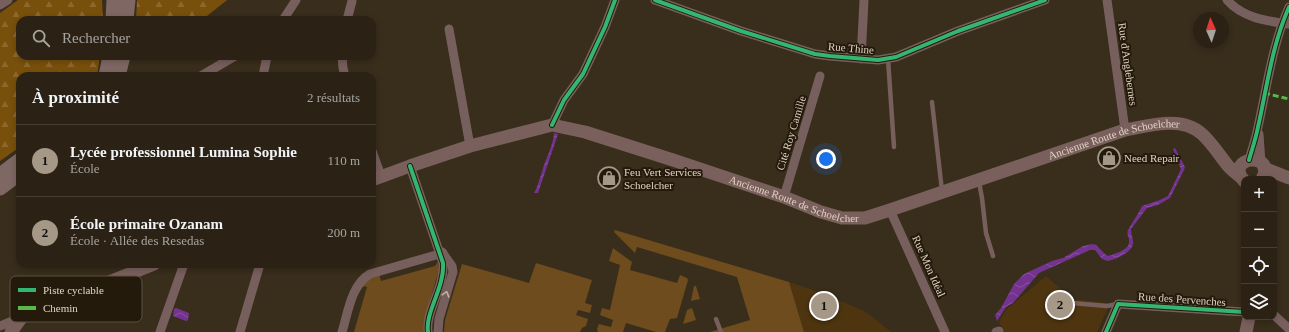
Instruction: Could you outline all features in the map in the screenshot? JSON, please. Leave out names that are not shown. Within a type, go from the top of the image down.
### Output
[{"type":"main road","points":[[113,16],[114,0]]},
{"type":"main road","points":[[126,16],[128,0]]},
{"type":"main road","points":[[107,72],[109,60]]},
{"type":"main road","points":[[119,72],[122,60]]},
{"type":"main road","name":"Ancienne Route de Schoelcher","points":[[376,178],[470,146],[543,126],[552,125],[585,132],[784,197],[821,212],[842,218],[865,218],[1125,130],[1175,123],[1194,128],[1201,133],[1230,168],[1241,178]]},
{"type":"main road","name":"Ancienne Route de Schoelcher","points":[[1211,144],[1229,158],[1256,166],[1289,179]]},
{"type":"main road","points":[[0,175],[16,163]]},
{"type":"main road","points":[[1241,177],[1240,167],[1256,166]]},
{"type":"main road","points":[[0,188],[16,176]]},
{"type":"main road","name":"Ancienne Route de Schoelcher","points":[[1277,180],[1289,179]]},
{"type":"main road","points":[[124,276],[144,268]]},
{"type":"main road","points":[[1246,332],[1248,320]]},
{"type":"main road","points":[[11,332],[18,322]]},
{"type":"street","points":[[0,5],[8,0]]},
{"type":"street","points":[[286,16],[296,0]]},
{"type":"street","points":[[552,125],[564,100],[583,74],[615,0]]},
{"type":"street","name":"Rue Thine","points":[[655,0],[741,31],[815,54],[861,59],[888,59],[896,57],[958,31],[1045,0]]},
{"type":"street","points":[[861,59],[864,0]]},
{"type":"street","name":"Rue d'Anglebernes","points":[[1107,0],[1125,130]]},
{"type":"street","points":[[1227,0],[1236,8],[1253,17],[1286,24]]},
{"type":"street","points":[[348,16],[352,1]]},
{"type":"street","points":[[1256,166],[1258,128],[1264,93],[1286,24],[1289,7]]},
{"type":"street","points":[[448,29],[470,146]]},
{"type":"street","points":[[208,72],[228,60]]},
{"type":"street","points":[[264,72],[266,60]]},
{"type":"street","points":[[342,60],[344,72]]},
{"type":"street","name":"Cité Roy Camille","points":[[784,197],[820,76]]},
{"type":"street","points":[[410,166],[443,263],[442,279],[428,322],[428,332]]},
{"type":"street","name":"Rue Mon Idéal","points":[[890,210],[945,332]]},
{"type":"street","points":[[342,332],[358,285],[364,278],[370,274],[440,251]]},
{"type":"street","points":[[438,332],[439,319],[453,272],[452,266],[440,251]]},
{"type":"street","points":[[160,332],[183,268]]},
{"type":"street","points":[[240,332],[259,268]]},
{"type":"street","points":[[1106,332],[1118,304]]},
{"type":"street","name":"Rue des Pervenches","points":[[1118,304],[1241,312]]},
{"type":"street","points":[[1277,318],[1289,329]]},
{"type":"street","points":[[0,326],[10,322]]},
{"type":"lane","points":[[888,59],[894,147]]},
{"type":"lane","points":[[932,102],[942,193]]},
{"type":"lane","points":[[979,180],[986,233],[993,256]]},
{"type":"lane","points":[[1060,302],[1107,306],[1118,304]]},
{"type":"lane","points":[[716,319],[721,332]]},
{"type":"shaded area","points":[[615,230],[789,282],[804,332],[710,332],[750,320],[737,277],[637,247],[635,253],[614,232]]},
{"type":"shaded area","points":[[613,248],[632,262],[630,270],[677,283],[680,275],[687,278],[688,280],[677,318],[670,319],[665,332],[656,332],[626,323],[623,332],[598,332],[597,329],[599,324],[611,327],[613,320],[600,315],[602,308],[610,310],[620,265],[609,261]]},
{"type":"shaded area","points":[[438,262],[439,270],[424,321],[423,332],[354,332],[367,287],[362,286],[363,283],[379,274],[381,281],[435,266]]},
{"type":"shaded area","points":[[536,263],[592,280],[585,303],[592,305],[590,313],[578,310],[576,315],[588,319],[586,326],[582,328],[580,332],[444,332],[445,320],[462,264],[529,283]]},
{"type":"shaded area","points":[[1046,276],[1072,299],[1107,303],[1107,310],[1097,332],[1005,332],[999,322],[1006,310]]},
{"type":"shaded area","points":[[789,282],[822,293],[862,310],[891,332],[804,332]]},
{"type":"shaded area","points":[[694,286],[696,286],[700,299],[691,301]]},
{"type":"shaded area","points":[[692,308],[696,320],[683,324],[687,310]]},
{"type":"green space","points":[[18,0],[102,0],[103,16],[16,16],[16,60],[99,60],[98,72],[16,72],[16,150],[0,161],[0,13]]},
{"type":"green space","points":[[137,0],[227,0],[207,16],[136,16]]},
{"type":"water","points":[[554,133],[558,134],[538,193],[534,193],[551,148]]},
{"type":"water","points":[[1175,148],[1185,167],[1184,170],[1170,198],[1158,205],[1147,208],[1131,229],[1133,246],[1128,252],[1120,257],[1108,261],[1102,259],[1095,250],[1090,250],[1039,273],[1013,303],[1006,307],[997,321],[995,315],[1001,308],[1014,284],[1024,274],[1052,261],[1063,258],[1083,246],[1092,244],[1096,245],[1108,256],[1126,248],[1129,243],[1127,233],[1128,230],[1142,206],[1168,196],[1181,169],[1173,149]]},
{"type":"water","points":[[176,308],[189,313],[188,320],[186,321],[173,316],[174,309]]},
{"type":"marked path","points":[[1264,93],[1289,99]]},
{"type":"cycle path","points":[[552,125],[564,100],[583,74],[605,27],[615,0]]},
{"type":"cycle path","points":[[655,0],[741,31],[815,54],[878,60],[896,57],[958,31],[1045,0]]},
{"type":"cycle path","points":[[1249,160],[1257,131],[1270,66],[1278,36],[1289,7]]},
{"type":"cycle path","points":[[410,166],[443,263],[441,281],[429,316],[428,332]]},
{"type":"cycle path","points":[[1106,332],[1118,304],[1241,312]]},
{"type":"place","name":"Need Repair","points":[[1109,158]]},
{"type":"place","name":"Feu Vert Services Schoelcher","points":[[609,178]]},
{"type":"place","name":"École primaire Ozanam","points":[[1060,305]]},
{"type":"place","name":"Lycée professionnel Lumina Sophie","points":[[824,306]]}]
